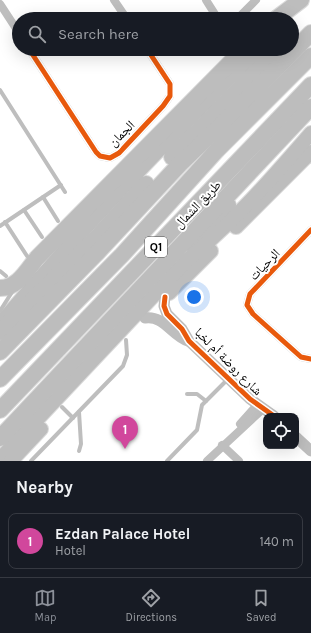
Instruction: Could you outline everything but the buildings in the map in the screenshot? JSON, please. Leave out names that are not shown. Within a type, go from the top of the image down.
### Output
[{"type":"highway","points":[[299,31],[311,20]]},
{"type":"highway","points":[[299,45],[311,33]]},
{"type":"highway","points":[[8,282],[37,258],[237,56]]},
{"type":"highway","points":[[0,324],[43,274],[156,152],[252,56]]},
{"type":"highway","points":[[0,332],[99,235],[235,92],[272,56]]},
{"type":"highway","points":[[0,352],[180,164],[288,56]]},
{"type":"highway","name":"طريق الشمال","points":[[0,379],[122,255],[217,150],[311,56]]},
{"type":"highway","name":"طريق الشمال","points":[[0,410],[311,85]]},
{"type":"highway","points":[[0,438],[311,107]]},
{"type":"highway","points":[[0,458],[187,260],[218,234],[311,133]]},
{"type":"highway","points":[[187,260],[199,239],[266,162],[274,146]]},
{"type":"highway","points":[[91,286],[94,274],[100,263],[188,162],[197,148]]},
{"type":"highway","points":[[11,461],[165,297],[280,185],[311,152]]},
{"type":"highway","points":[[58,293],[90,252],[99,235]]},
{"type":"street","points":[[206,0],[214,12]]},
{"type":"street","points":[[244,12],[256,0]]},
{"type":"street","points":[[117,1],[123,12]]},
{"type":"street","points":[[0,4],[12,22]]},
{"type":"street","name":"الجمان","points":[[34,56],[96,152],[105,158],[110,158],[119,153],[163,106],[170,96],[170,84],[152,56]]},
{"type":"street","name":"الرحيات","points":[[311,230],[250,294],[247,305],[253,314],[301,358],[311,360]]},
{"type":"street","name":"شارع روضة أم لخبا","points":[[165,297],[164,306],[167,314],[184,332],[189,341]]},
{"type":"street","name":"شارع روضة أم لخبا","points":[[145,318],[160,320],[179,336],[189,341],[260,407],[269,413]]},
{"type":"street","points":[[207,461],[260,407]]},
{"type":"street","points":[[299,439],[311,451]]},
{"type":"street","points":[[225,443],[239,461]]},
{"type":"lane","points":[[0,90],[65,192]]},
{"type":"lane","points":[[0,226],[61,185]]},
{"type":"lane","points":[[43,197],[58,221]]},
{"type":"lane","points":[[24,210],[42,237]]},
{"type":"lane","points":[[5,222],[27,256]]},
{"type":"lane","points":[[0,271],[8,282],[0,311]]},
{"type":"lane","points":[[31,461],[125,363],[128,355],[126,340]]},
{"type":"lane","points":[[167,461],[197,430],[200,409],[206,401],[229,379]]},
{"type":"lane","points":[[187,394],[197,394],[206,401]]},
{"type":"lane","points":[[62,407],[73,418]]},
{"type":"lane","points":[[79,412],[81,444],[79,451]]},
{"type":"cycle path","points":[[34,56],[96,152],[100,156],[110,158],[119,153],[163,106],[170,96],[170,84],[152,56]]},
{"type":"cycle path","points":[[311,230],[250,294],[247,305],[253,314],[301,357],[311,359]]},
{"type":"cycle path","points":[[165,297],[164,306],[167,314],[182,329],[189,341],[250,399],[270,413]]},
{"type":"place","name":"Ezdan Palace Hotel","points":[[125,449]]}]
